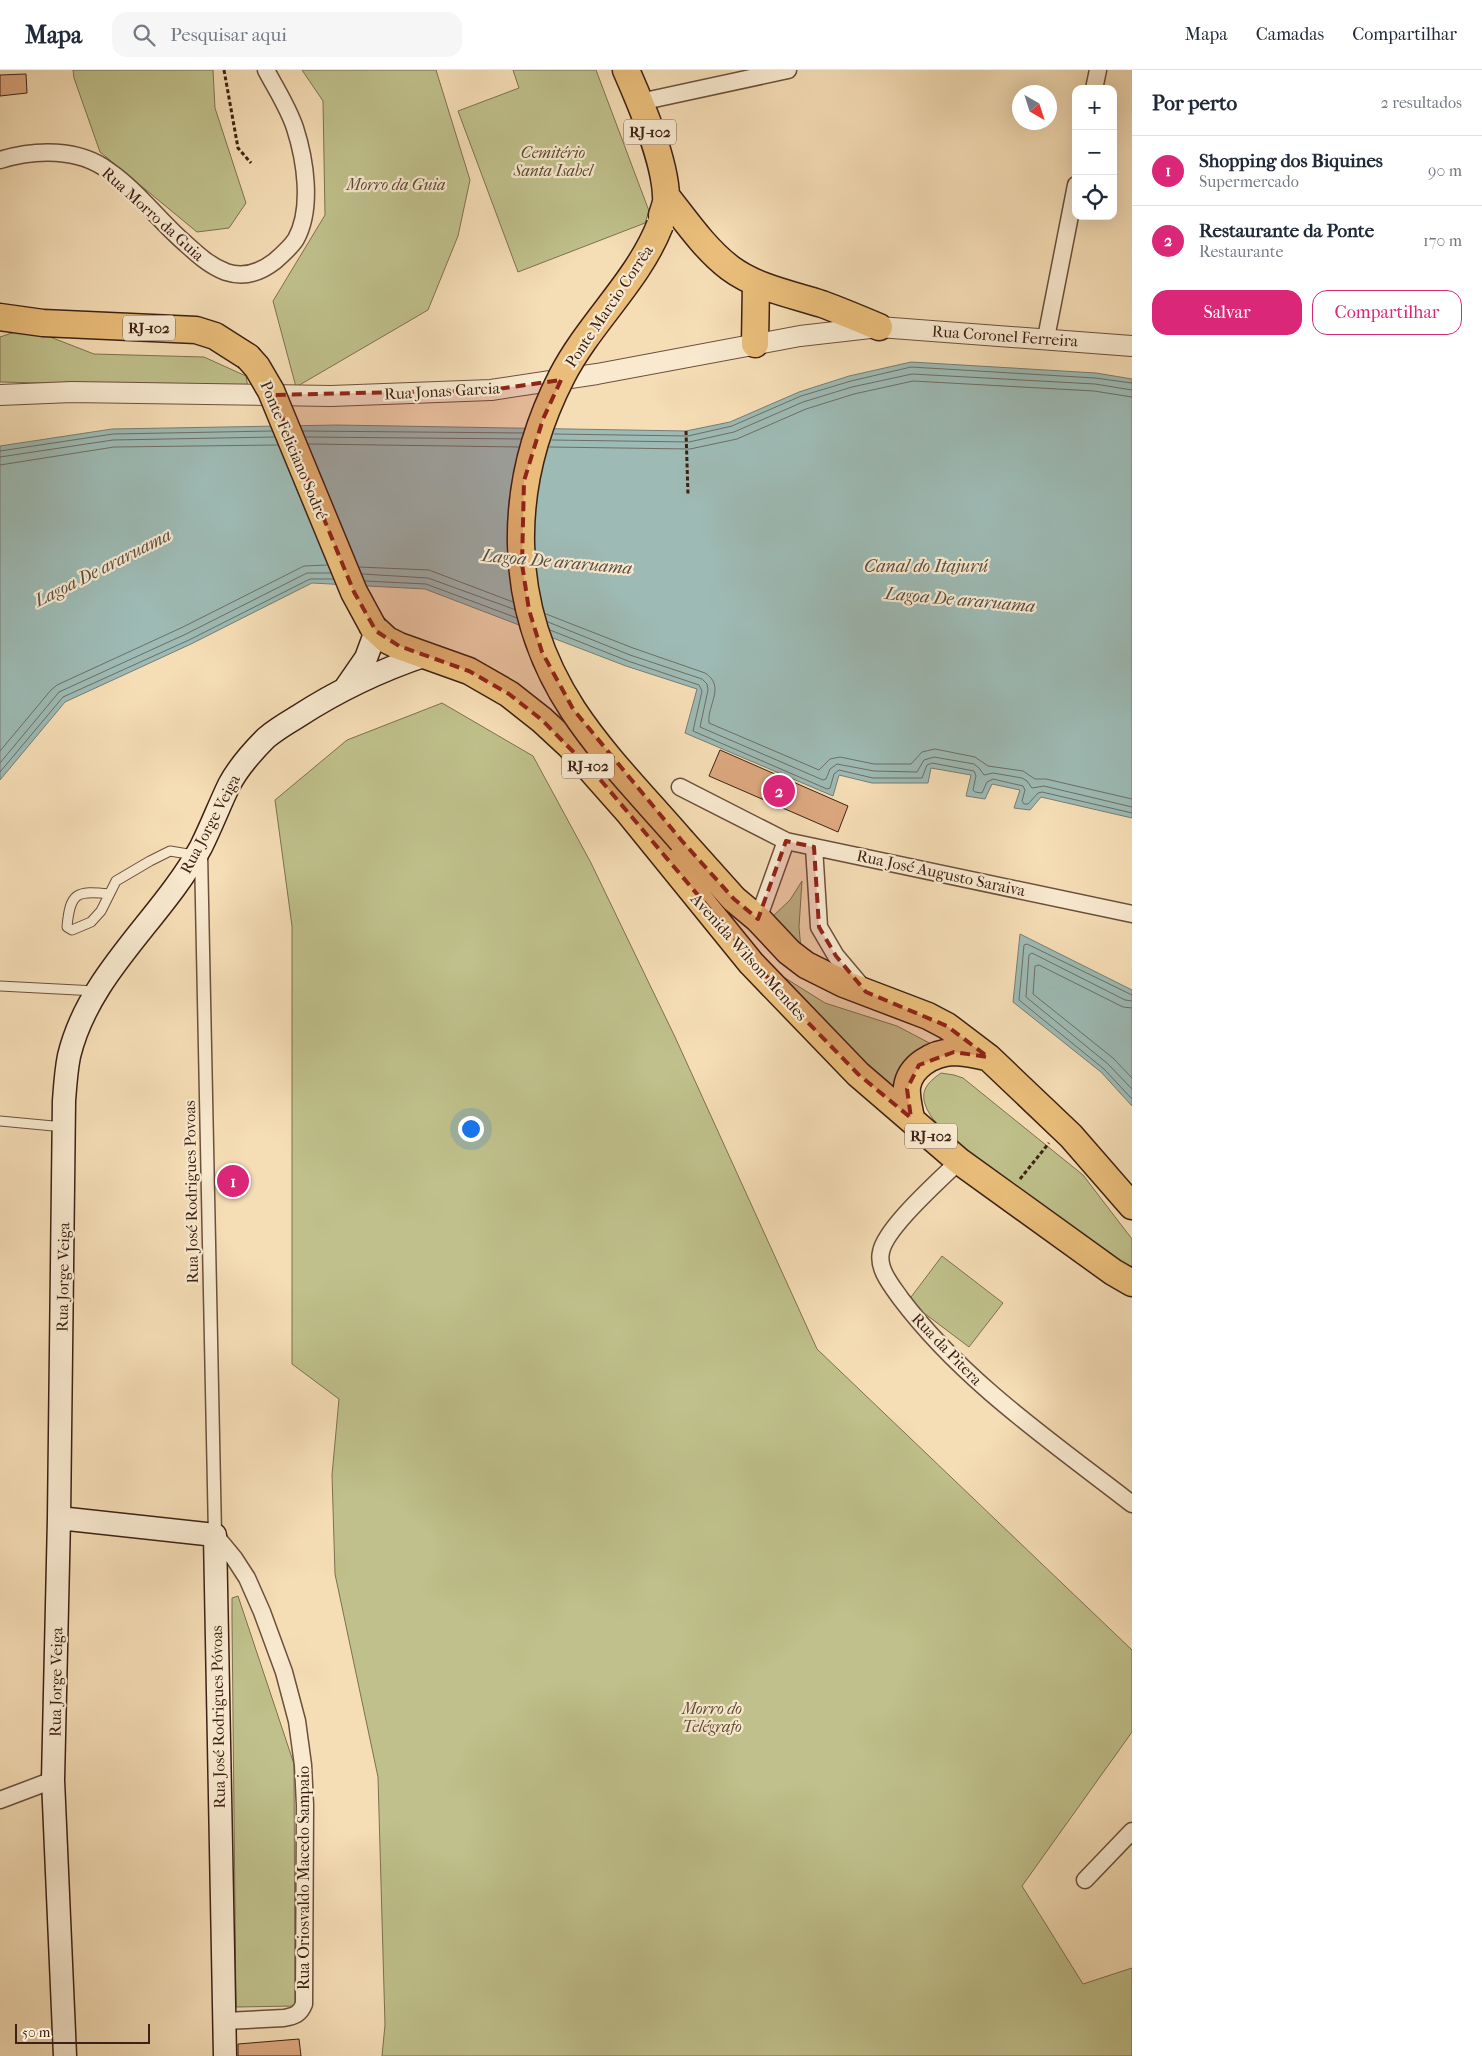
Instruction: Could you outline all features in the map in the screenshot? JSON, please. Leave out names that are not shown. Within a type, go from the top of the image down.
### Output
[{"type":"main road","name":"RJ-102","points":[[626,70],[640,102],[656,148],[667,197]]},
{"type":"main road","name":"Ponte Marcio Corrêa","points":[[667,197],[660,225],[645,258],[580,346],[562,377],[543,419],[524,481],[520,521],[521,555],[529,610],[542,652],[573,709],[593,737],[734,899]]},
{"type":"main road","points":[[667,197],[715,255],[732,269],[756,283],[822,304],[879,327]]},
{"type":"main road","points":[[755,344],[756,283]]},
{"type":"main road","name":"RJ-102","points":[[0,317],[43,323]]},
{"type":"main road","points":[[0,336],[43,323]]},
{"type":"main road","name":"Ponte Feliciano Sodré","points":[[43,323],[196,330],[216,336],[231,344],[248,357],[261,372],[271,391],[354,592],[374,628]]},
{"type":"main road","points":[[344,690],[366,658],[374,628]]},
{"type":"main road","name":"Avenida Wilson Mendes","points":[[374,628],[387,640],[399,646],[469,671],[509,694],[569,746],[630,814],[751,963],[858,1074],[959,1161],[1113,1272],[1132,1283]]},
{"type":"main road","name":"Rua Jorge Veiga","points":[[64,2056],[53,1780],[59,1518],[64,1101],[69,1057],[77,1030],[96,991],[113,965],[166,899],[198,851],[230,784],[254,751],[268,736],[288,722],[344,690],[393,666],[426,655]]},
{"type":"main road","name":"Avenida Wilson Mendes","points":[[734,899],[758,919],[789,952],[806,966],[918,1012],[947,1026],[988,1057],[1062,1127],[1132,1206]]},
{"type":"main road","points":[[751,963],[758,919]]},
{"type":"main road","points":[[911,1118],[907,1089],[912,1072],[919,1065],[931,1057],[954,1052],[988,1057]]},
{"type":"main road","points":[[59,1518],[215,1535]]},
{"type":"main road","name":"Rua José Rodrigues Póvoas","points":[[215,1535],[225,2056]]},
{"type":"street","name":"Rua Morro da Guia","points":[[0,160],[21,154],[51,153],[79,156],[108,170],[142,199],[174,234],[208,263],[225,272],[241,276],[256,272],[269,265],[284,253],[296,239],[305,202],[305,165],[294,127],[266,70]]},
{"type":"street","points":[[640,102],[788,70]]},
{"type":"street","points":[[1095,85],[1098,70]]},
{"type":"street","points":[[1046,338],[1072,205]]},
{"type":"street","name":"Rua Coronel Ferreira","points":[[879,327],[1046,338],[1132,346]]},
{"type":"street","name":"Rua Jonas Garcia","points":[[0,395],[72,392],[331,396],[491,390],[607,372],[800,336],[879,327]]},
{"type":"street","name":"Rua José Augusto Saraiva","points":[[680,787],[786,841],[1132,914]]},
{"type":"street","points":[[758,919],[786,841]]},
{"type":"street","points":[[814,846],[819,927],[836,956],[866,992]]},
{"type":"street","name":"Rua José Rodrigues Povoas","points":[[198,851],[215,1535]]},
{"type":"street","name":"Rua da Pitera","points":[[959,1161],[910,1209],[887,1237],[880,1253],[881,1265],[885,1275],[915,1317],[978,1382],[1012,1411],[1132,1504]]},
{"type":"street","name":"Rua Oriosvaldo Macedo Sampaio","points":[[215,1535],[234,1558],[247,1578],[284,1672],[297,1721],[303,1766],[305,1805],[304,2004],[301,2011],[294,2016],[225,2021]]},
{"type":"street","points":[[0,1800],[53,1780]]},
{"type":"street","points":[[1085,1880],[1132,1831]]},
{"type":"lane","points":[[110,894],[79,893],[72,900],[67,928],[72,930],[90,922],[102,911],[110,894],[116,881],[150,861],[170,851],[198,851]]},
{"type":"lane","points":[[0,986],[96,991]]},
{"type":"lane","points":[[0,1122],[64,1128]]},
{"type":"path","points":[[224,70],[238,148],[251,163]]},
{"type":"path","points":[[686,431],[688,495]]},
{"type":"path","points":[[1007,1195],[1062,1127]]},
{"type":"highlighted area","points":[[561,380],[543,419],[524,481],[522,564],[529,610],[542,652],[573,709],[682,841],[734,899],[758,919],[786,841],[814,847],[819,927],[836,956],[866,992],[947,1026],[988,1057],[954,1052],[919,1065],[907,1089],[911,1118],[858,1074],[790,1004],[598,777],[542,720],[509,694],[469,671],[399,646],[376,631],[354,592],[273,395],[491,390]]},
{"type":"green space","points":[[73,70],[213,70],[215,108],[246,203],[229,228],[197,232],[100,152],[74,78]]},
{"type":"green space","name":"Morro da Guia","points":[[302,70],[436,70],[470,180],[458,236],[428,310],[296,387],[273,301],[325,215],[323,101]]},
{"type":"green space","name":"Cemitério Santa Isabel","points":[[513,70],[596,70],[649,211],[645,223],[518,272],[458,111],[519,88]]},
{"type":"green space","points":[[27,328],[94,354],[204,357],[246,376],[248,388],[0,382],[0,337]]},
{"type":"green space","name":"Morro do Telégrafo","points":[[442,703],[533,756],[591,863],[675,1037],[817,1349],[1132,1650],[1132,1732],[1022,1886],[1083,1984],[1132,1968],[1132,2056],[382,2056],[385,2025],[378,1777],[335,1574],[332,1475],[339,1399],[292,1364],[292,926],[275,800],[347,740]]},
{"type":"green space","points":[[802,881],[799,927],[801,949],[771,918],[790,900]]},
{"type":"green space","points":[[766,966],[825,1003],[897,1026],[937,1047],[893,1098]]},
{"type":"green space","points":[[941,1073],[963,1078],[1083,1175],[1132,1239],[1132,1271],[959,1145],[938,1125],[925,1104],[924,1094],[930,1082]]},
{"type":"green space","points":[[942,1256],[1003,1303],[969,1347],[908,1301]]},
{"type":"green space","points":[[238,1596],[294,1764],[295,2006],[236,2007],[232,1598]]},
{"type":"water","name":"Canal do Itajurú","points":[[911,362],[1096,373],[1132,379],[1132,818],[1041,797],[1030,810],[1014,808],[1020,790],[992,784],[985,799],[966,796],[971,775],[931,768],[928,783],[872,783],[839,775],[833,796],[685,733],[697,689],[626,666],[425,589],[312,583],[191,644],[65,702],[0,780],[0,446],[112,429],[337,425],[686,431],[730,422],[799,392],[849,376]]},
{"type":"water","points":[[1020,934],[1132,990],[1132,1106],[1101,1072],[1013,1002]]},
{"type":"building","points":[[26,74],[27,93],[0,96],[0,75]]},
{"type":"building","points":[[720,750],[848,806],[838,832],[709,776]]},
{"type":"building","points":[[299,2039],[301,2056],[238,2056],[238,2044]]},
{"type":"place","name":"Restaurante da Ponte","points":[[779,791]]},
{"type":"place","name":"Shopping dos Biquines","points":[[233,1181]]},
{"type":"water label","name":"Lagoa De araruama","points":[[557,562]]},
{"type":"water label","name":"Lagoa De araruama","points":[[103,568]]},
{"type":"water label","name":"Lagoa De araruama","points":[[960,600]]}]
